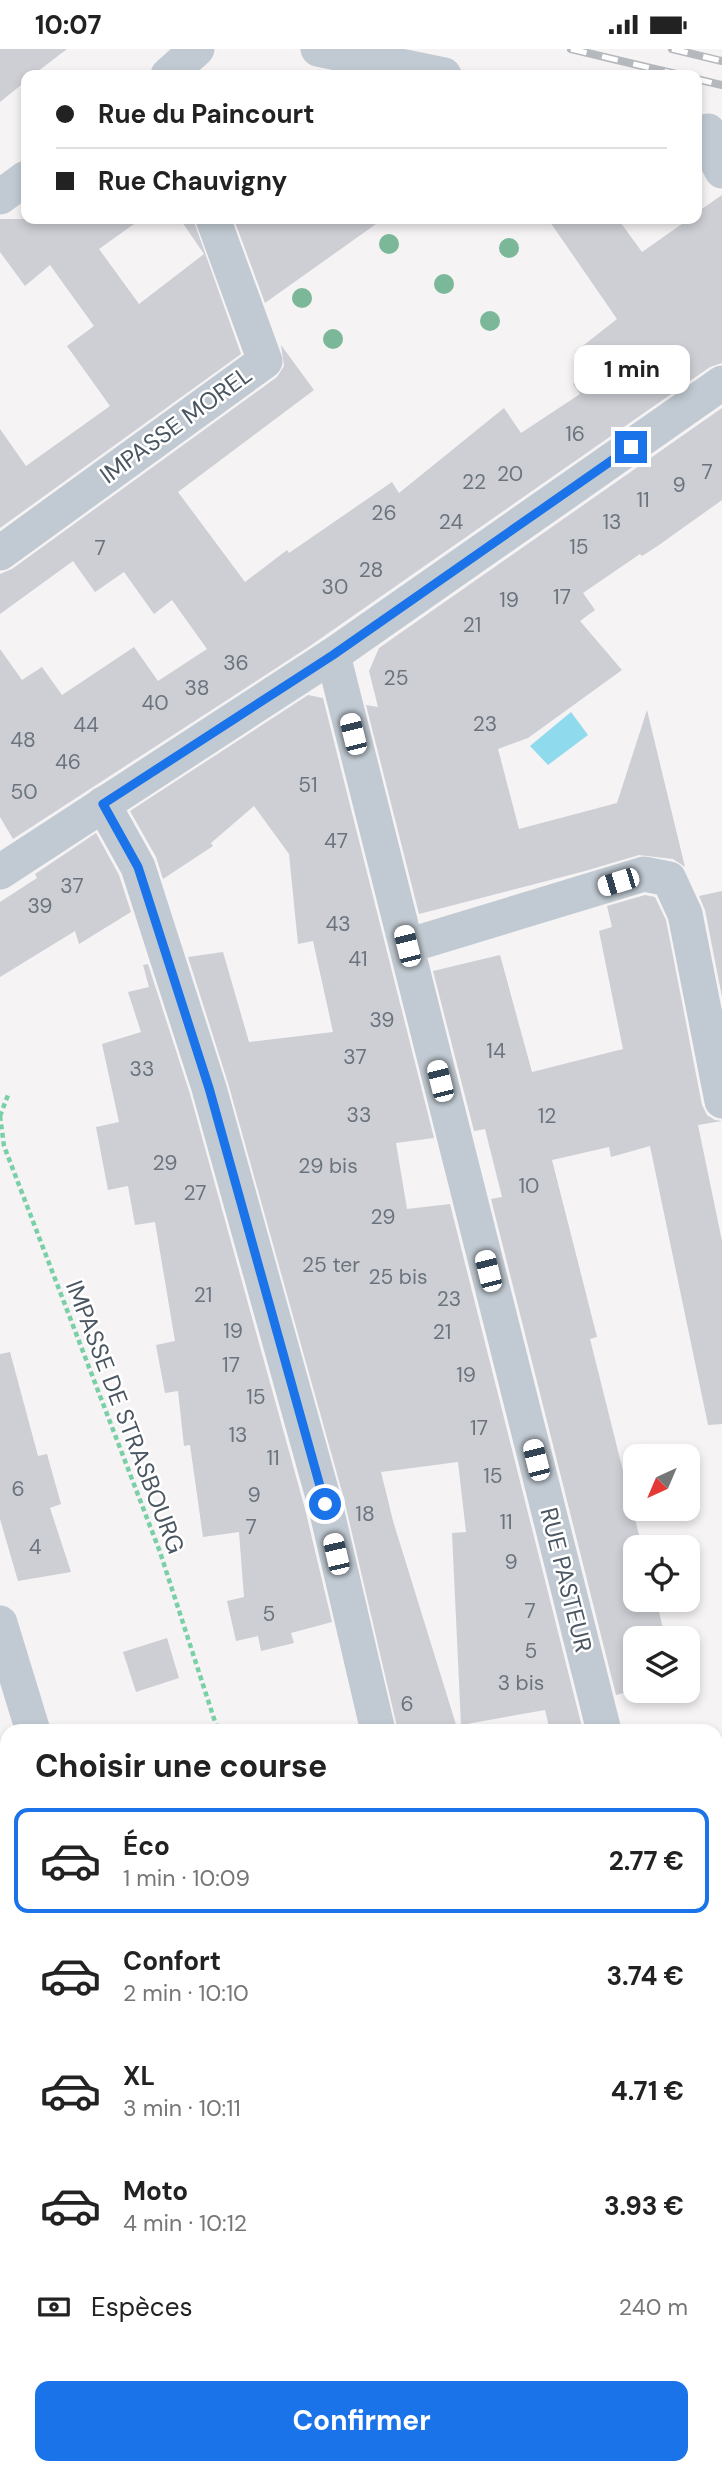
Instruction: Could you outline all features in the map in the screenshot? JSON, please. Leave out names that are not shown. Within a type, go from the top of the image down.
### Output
[{"type":"street","points":[[166,49],[166,70]]},
{"type":"street","points":[[172,70],[197,49]]},
{"type":"street","points":[[318,49],[419,70]]},
{"type":"street","points":[[709,131],[712,152],[722,171]]},
{"type":"street","points":[[0,197],[21,182]]},
{"type":"street","name":"IMPASSE MOREL","points":[[0,553],[264,361],[216,224]]},
{"type":"street","points":[[0,873],[333,655],[722,383]]},
{"type":"street","name":"RUE PASTEUR","points":[[333,655],[602,1724]]},
{"type":"street","points":[[103,804],[138,867],[209,1088],[325,1504],[376,1724]]},
{"type":"street","points":[[407,946],[644,874],[669,879],[685,914],[722,1101]]},
{"type":"street","points":[[0,1623],[31,1724]]},
{"type":"path","name":"IMPASSE DE STRASBOURG","points":[[8,1095],[0,1116],[5,1146],[155,1540],[216,1724]]},
{"type":"water","points":[[571,712],[588,735],[548,765],[530,746]]},
{"type":"building","points":[[0,49],[67,49],[40,70],[21,70],[21,85],[0,102]]},
{"type":"building","points":[[722,195],[722,363],[710,367],[307,648],[13,839],[0,817],[0,649],[22,680],[42,667],[62,695],[134,647],[158,681],[207,649],[172,600],[154,614],[124,572],[95,592],[73,561],[0,614],[0,574],[12,569],[277,377],[284,366],[281,345],[314,390],[178,492],[245,582],[287,550],[289,553],[392,482],[399,493],[504,408],[521,433],[580,394],[573,384],[589,372],[575,352],[617,319],[551,224],[622,224],[642,252],[682,224],[702,224],[702,209]]},
{"type":"building","points":[[0,219],[21,219],[21,224],[134,224],[99,249],[139,304],[204,254],[183,224],[195,224],[241,354],[0,528],[0,429],[26,466],[110,406],[67,346],[94,326],[50,265],[25,286],[0,252]]},
{"type":"building","points":[[236,224],[376,224],[265,303]]},
{"type":"building","points":[[722,408],[722,500],[659,545],[642,556],[640,554],[583,593],[595,610],[580,621],[622,670],[528,738],[498,749],[519,829],[617,803],[647,710],[685,867],[673,859],[639,855],[419,914],[366,705],[378,707],[369,671],[379,648]]},
{"type":"building","points":[[308,695],[323,698],[434,1138],[396,1143],[407,1209],[450,1204],[581,1724],[548,1724],[545,1710],[461,1724],[452,1533],[466,1532],[458,1462],[381,1472],[393,1521],[456,1724],[396,1724],[344,1499],[228,1083],[188,957],[223,952],[249,1042],[333,1032],[313,941],[298,944],[289,854],[254,806],[211,843],[213,846],[163,879],[156,857],[130,811]]},
{"type":"building","points":[[96,833],[119,875],[131,912],[79,944],[75,931],[0,977],[0,902],[37,878],[35,874]]},
{"type":"building","points":[[722,891],[722,997],[705,910],[699,896]]},
{"type":"building","points":[[645,895],[655,897],[666,920],[702,1105],[707,1115],[722,1121],[698,1125],[722,1241],[722,1424],[708,1425],[650,1146],[611,1157],[609,1147],[552,1160],[597,1337],[590,1339],[623,1471],[623,1521],[636,1521],[639,1535],[623,1535],[623,1612],[659,1612],[662,1626],[623,1626],[623,1693],[616,1695],[491,1199],[502,1197],[485,1129],[474,1131],[433,971],[500,955],[532,1072],[623,1049],[599,931],[612,927],[607,906]]},
{"type":"building","points":[[148,964],[190,1094],[305,1509],[332,1622],[291,1633],[294,1643],[261,1651],[258,1636],[236,1641],[227,1601],[244,1597],[239,1532],[203,1537],[190,1445],[184,1446],[178,1391],[165,1393],[156,1345],[175,1341],[155,1222],[135,1225],[128,1186],[108,1190],[96,1127],[119,1122],[102,1044],[141,1032],[128,992],[149,987],[143,965]]},
{"type":"building","points":[[10,1352],[38,1456],[47,1454],[61,1504],[50,1508],[71,1572],[18,1581],[0,1519],[0,1354]]},
{"type":"building","points":[[167,1638],[179,1678],[136,1692],[123,1652]]},
{"type":"railway","points":[[571,49],[659,70]]},
{"type":"railway","points":[[672,49],[722,61]]},
{"type":"railway","points":[[702,80],[722,85]]},
{"type":"route","points":[[325,1504],[209,1088],[138,867],[103,804],[333,655],[631,447]]}]
